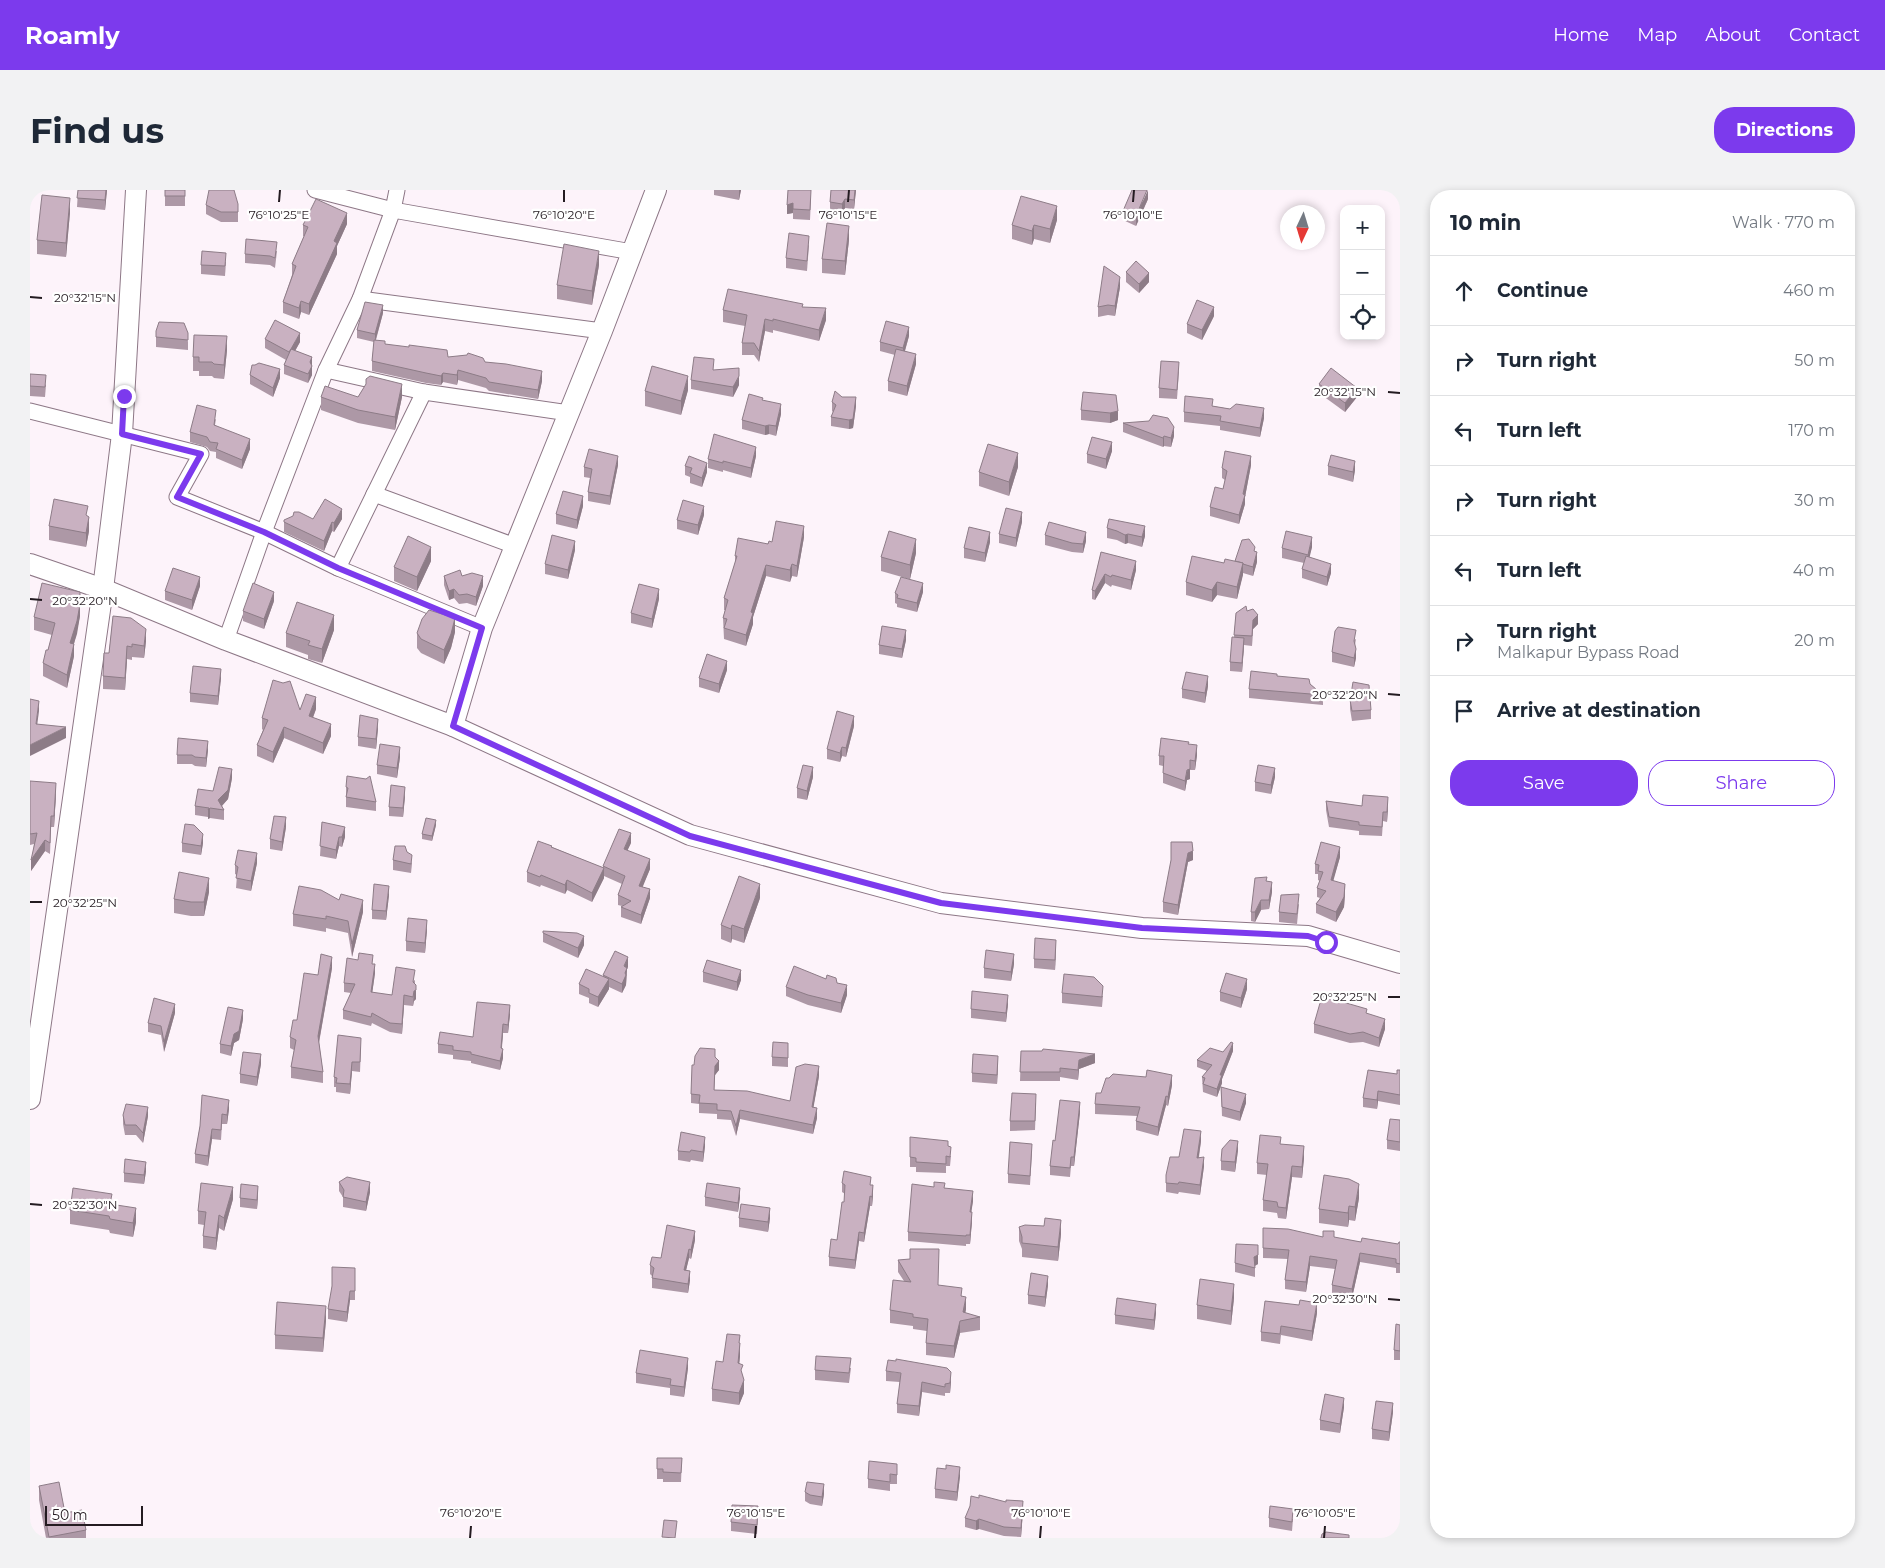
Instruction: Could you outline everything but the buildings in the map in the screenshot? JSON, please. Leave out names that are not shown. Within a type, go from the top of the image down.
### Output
[{"type":"street","points":[[30,1099],[103,589],[122,434],[136,190]]},
{"type":"street","points":[[315,190],[393,210],[632,252]]},
{"type":"street","points":[[226,640],[264,532],[326,370],[360,299],[393,210],[397,190]]},
{"type":"street","points":[[453,726],[482,628],[602,331],[656,190]]},
{"type":"street","points":[[360,299],[602,331]]},
{"type":"street","points":[[326,370],[424,392],[569,413]]},
{"type":"street","points":[[338,568],[424,392]]},
{"type":"street","points":[[30,411],[201,454],[177,497],[264,532],[338,568],[482,628]]},
{"type":"street","points":[[374,494],[515,546]]},
{"type":"street","points":[[30,564],[103,589],[226,640],[453,726],[690,836],[941,903],[1142,928],[1308,936],[1400,963]]},
{"type":"route","points":[[124,396],[122,434],[201,454],[177,497],[264,532],[338,568],[482,628],[453,726],[690,836],[941,903],[1142,928],[1308,936],[1326,942]]}]
